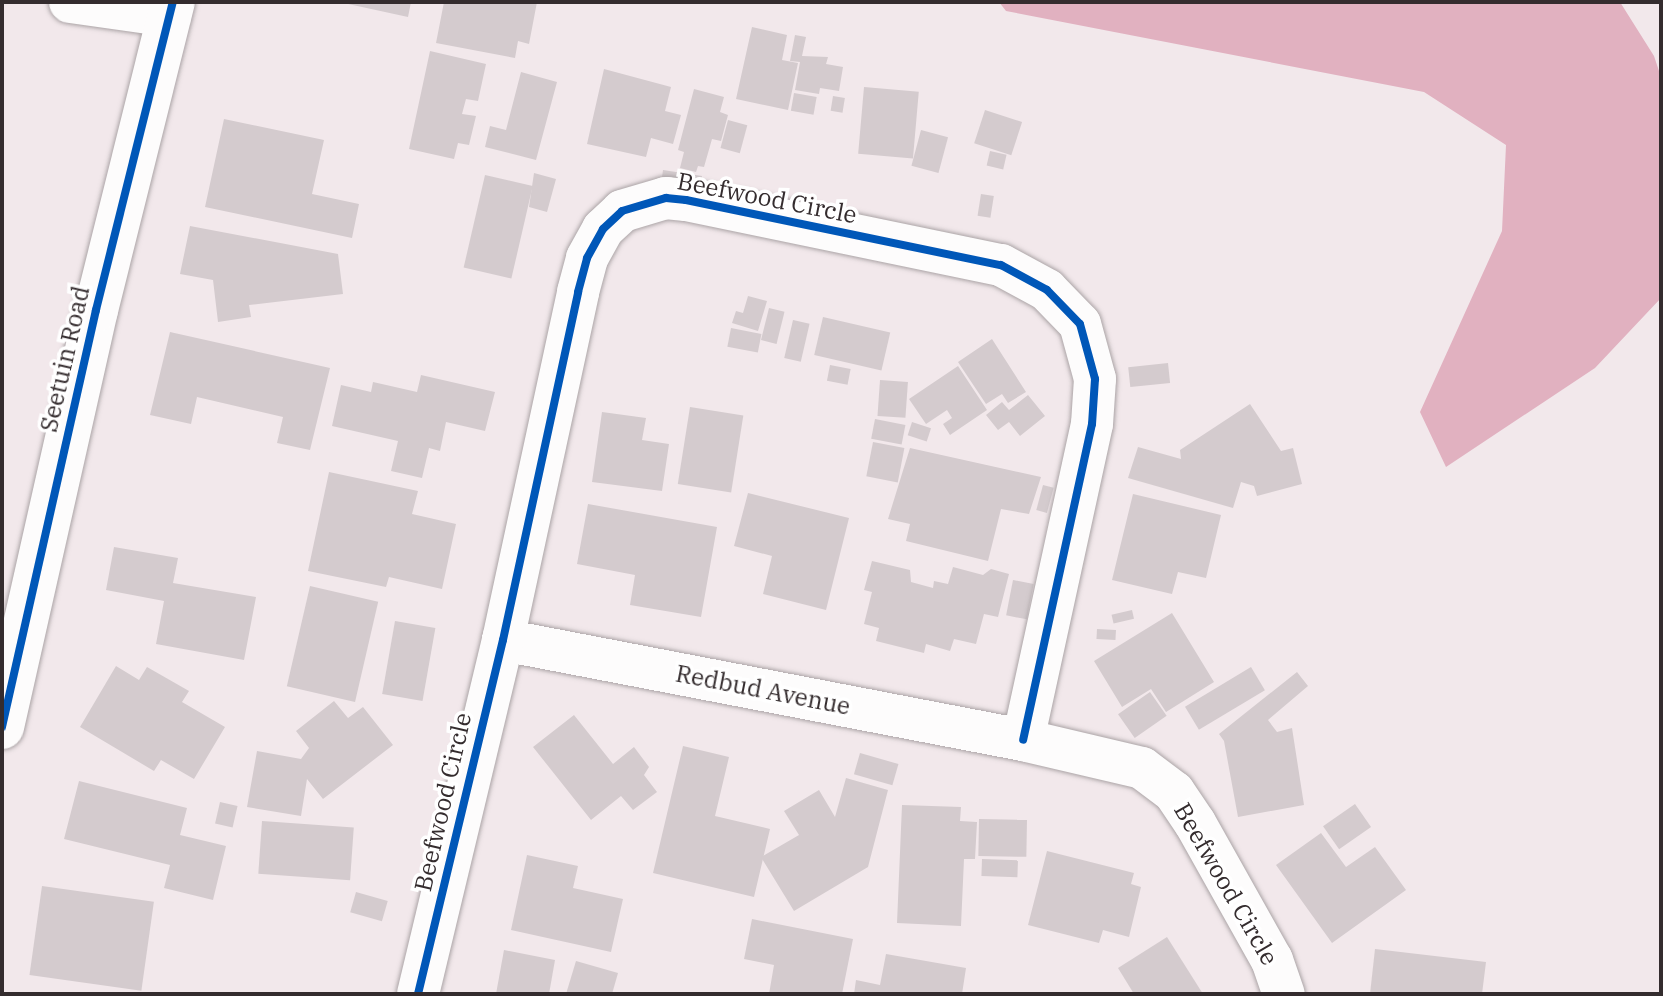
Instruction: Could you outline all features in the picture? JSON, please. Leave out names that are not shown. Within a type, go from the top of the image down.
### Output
[{"type":"street","points":[[70,2],[172,9]]},
{"type":"street","name":"Seetuin Road","points":[[2,727],[96,310],[172,9]]},
{"type":"street","name":"Beefwood Circle","points":[[418,994],[503,640],[587,258],[603,229],[622,211],[666,198],[1001,265],[1047,290],[1080,324],[1095,379],[1092,424],[1023,740],[1142,768],[1174,792],[1195,823],[1272,960],[1284,994]]},
{"type":"street","name":"Redbud Avenue","points":[[503,640],[1023,740]]},
{"type":"shaded area","points":[[999,2],[1620,2],[1654,56],[1661,77],[1661,298],[1595,368],[1446,467],[1420,412],[1502,231],[1506,145],[1424,92],[1006,11]]},
{"type":"building","points":[[339,2],[411,2],[408,17]]},
{"type":"building","points":[[444,2],[537,2],[529,44],[518,41],[515,58],[436,43]]},
{"type":"building","points":[[752,27],[787,35],[782,60],[798,63],[788,110],[736,99]]},
{"type":"building","points":[[795,35],[806,37],[802,56],[828,57],[826,64],[843,67],[839,91],[820,88],[819,94],[795,90],[800,62],[790,61]]},
{"type":"building","points":[[430,51],[486,64],[478,101],[466,99],[462,114],[476,116],[469,145],[458,143],[454,159],[409,149]]},
{"type":"building","points":[[604,69],[671,87],[665,111],[681,115],[673,144],[651,138],[646,157],[587,144]]},
{"type":"building","points":[[521,72],[557,82],[536,160],[485,147],[490,126],[506,130]]},
{"type":"building","points":[[864,87],[919,92],[913,159],[858,154]]},
{"type":"building","points":[[694,89],[724,97],[720,112],[728,115],[721,141],[712,139],[704,167],[698,166],[696,172],[680,168],[684,152],[678,150]]},
{"type":"building","points":[[794,93],[817,97],[814,115],[791,111]]},
{"type":"building","points":[[833,96],[845,98],[843,113],[831,111]]},
{"type":"building","points":[[985,110],[1022,122],[1011,155],[974,143]]},
{"type":"building","points":[[224,119],[324,140],[312,194],[359,204],[352,238],[205,207]]},
{"type":"building","points":[[728,120],[747,125],[740,153],[720,148]]},
{"type":"building","points":[[921,130],[948,137],[938,173],[911,166]]},
{"type":"building","points":[[990,151],[1007,155],[1003,169],[987,166]]},
{"type":"building","points":[[663,170],[702,176],[700,192],[660,191]]},
{"type":"building","points":[[534,173],[556,179],[547,212],[529,207]]},
{"type":"building","points":[[485,175],[533,186],[511,279],[464,268]]},
{"type":"building","points":[[981,194],[994,196],[990,218],[978,216]]},
{"type":"building","points":[[190,226],[338,254],[343,294],[249,305],[251,317],[218,322],[213,280],[180,274]]},
{"type":"building","points":[[748,296],[767,301],[758,331],[732,323],[736,311],[743,313]]},
{"type":"building","points":[[769,308],[785,312],[777,344],[761,340]]},
{"type":"building","points":[[823,317],[890,333],[881,371],[814,355]]},
{"type":"building","points":[[793,320],[810,324],[801,362],[784,358]]},
{"type":"building","points":[[731,328],[761,334],[758,353],[727,347]]},
{"type":"building","points":[[170,332],[330,368],[310,450],[277,443],[283,417],[197,397],[191,424],[150,415]]},
{"type":"building","points":[[992,339],[1026,392],[1008,403],[1002,394],[986,404],[958,362]]},
{"type":"building","points":[[1168,363],[1170,383],[1130,387],[1128,367]]},
{"type":"building","points":[[830,365],[851,369],[848,385],[827,381]]},
{"type":"building","points":[[958,366],[987,410],[950,435],[943,424],[952,418],[947,410],[926,424],[909,399]]},
{"type":"building","points":[[421,375],[495,392],[485,431],[446,422],[440,451],[429,448],[422,478],[391,471],[398,441],[332,426],[341,385],[371,392],[373,382],[417,392]]},
{"type":"building","points":[[880,380],[908,382],[905,418],[877,416]]},
{"type":"building","points":[[1028,395],[1045,416],[1020,436],[1009,422],[998,430],[986,415],[1002,402],[1009,410]]},
{"type":"building","points":[[1250,404],[1281,451],[1293,448],[1302,484],[1257,496],[1254,486],[1241,482],[1233,508],[1128,478],[1138,447],[1181,459],[1180,450]]},
{"type":"building","points":[[690,407],[743,415],[731,492],[678,484]]},
{"type":"building","points":[[602,412],[646,418],[642,440],[669,444],[662,491],[592,482]]},
{"type":"building","points":[[875,419],[905,425],[902,445],[871,439]]},
{"type":"building","points":[[912,422],[931,428],[927,441],[908,435]]},
{"type":"building","points":[[873,442],[904,448],[898,482],[866,476]]},
{"type":"building","points":[[910,448],[1041,477],[1029,514],[1001,509],[988,561],[906,541],[910,524],[888,519]]},
{"type":"building","points":[[329,472],[418,491],[412,514],[456,524],[442,589],[389,577],[386,587],[308,571]]},
{"type":"building","points":[[1043,485],[1054,488],[1047,513],[1036,510]]},
{"type":"building","points":[[748,493],[849,518],[826,610],[763,594],[772,556],[734,546]]},
{"type":"building","points":[[1133,494],[1221,515],[1206,578],[1178,572],[1172,594],[1112,580]]},
{"type":"building","points":[[588,504],[717,527],[701,617],[630,605],[635,575],[577,564]]},
{"type":"building","points":[[114,547],[178,558],[173,583],[256,597],[244,660],[156,644],[164,601],[106,590]]},
{"type":"building","points":[[872,561],[910,570],[911,582],[933,588],[934,581],[948,584],[953,567],[983,575],[991,569],[1009,574],[998,617],[984,614],[976,644],[954,639],[950,651],[926,644],[924,653],[876,641],[879,628],[864,624],[872,592],[864,590]]},
{"type":"building","points":[[1013,580],[1034,584],[1027,619],[1006,615]]},
{"type":"building","points":[[310,586],[378,602],[355,702],[287,686]]},
{"type":"building","points":[[1132,610],[1134,619],[1114,623],[1112,615]]},
{"type":"building","points":[[1172,613],[1214,682],[1166,712],[1151,689],[1122,707],[1094,661]]},
{"type":"building","points":[[395,621],[435,628],[423,701],[382,694]]},
{"type":"building","points":[[1097,629],[1116,630],[1115,640],[1096,639]]},
{"type":"building","points":[[116,666],[139,680],[147,667],[189,691],[182,702],[225,727],[194,779],[161,760],[154,771],[80,727]]},
{"type":"building","points":[[1251,667],[1265,690],[1199,730],[1185,707]]},
{"type":"building","points":[[1297,672],[1308,686],[1268,720],[1277,732],[1292,728],[1304,805],[1238,817],[1224,741],[1219,734]]},
{"type":"building","points":[[1150,692],[1167,716],[1135,738],[1118,714]]},
{"type":"building","points":[[334,701],[348,718],[363,707],[393,745],[323,799],[307,779],[301,816],[247,807],[257,751],[301,759],[309,748],[296,731]]},
{"type":"building","points":[[574,715],[613,764],[634,747],[649,767],[644,775],[657,792],[633,810],[621,796],[591,820],[533,747]]},
{"type":"building","points":[[683,746],[729,757],[715,816],[770,829],[754,897],[653,873]]},
{"type":"building","points":[[860,753],[898,764],[892,785],[854,774]]},
{"type":"building","points":[[846,778],[888,790],[868,867],[794,911],[761,857],[799,835],[784,811],[819,790],[835,817]]},
{"type":"building","points":[[79,781],[187,808],[180,835],[226,846],[213,900],[164,888],[170,865],[64,839]]},
{"type":"building","points":[[220,802],[238,806],[233,827],[215,823]]},
{"type":"building","points":[[1355,804],[1371,827],[1339,849],[1323,826]]},
{"type":"building","points":[[902,805],[961,807],[960,821],[977,822],[975,859],[964,859],[961,926],[897,923]]},
{"type":"building","points":[[979,819],[1027,820],[1026,857],[978,856]]},
{"type":"building","points":[[262,821],[354,827],[350,880],[258,874]]},
{"type":"building","points":[[1321,833],[1346,867],[1375,847],[1406,890],[1332,943],[1276,865]]},
{"type":"building","points":[[1047,851],[1134,873],[1131,884],[1141,887],[1129,937],[1103,930],[1099,943],[1028,925]]},
{"type":"building","points":[[527,855],[578,866],[573,888],[623,899],[611,952],[511,930]]},
{"type":"building","points":[[982,859],[1018,860],[1017,877],[981,876]]},
{"type":"building","points":[[42,886],[154,902],[141,991],[29,975]]},
{"type":"building","points":[[356,892],[388,901],[382,921],[350,912]]},
{"type":"building","points":[[752,919],[853,939],[842,994],[769,994],[774,965],[744,959]]},
{"type":"building","points":[[1167,937],[1203,994],[1134,994],[1118,968]]},
{"type":"building","points":[[1375,949],[1486,962],[1482,994],[1370,994]]},
{"type":"building","points":[[504,950],[555,960],[549,994],[496,994]]},
{"type":"building","points":[[886,954],[966,968],[962,994],[854,994],[856,980],[880,985]]},
{"type":"building","points":[[576,961],[618,973],[612,994],[566,994]]},
{"type":"cycle path","points":[[2,727],[96,310],[173,2]]},
{"type":"cycle path","points":[[418,994],[503,640],[578,292],[587,258],[603,229],[622,211],[666,198],[686,200],[1001,265],[1047,290],[1080,324],[1095,379],[1092,424],[1023,740]]}]
